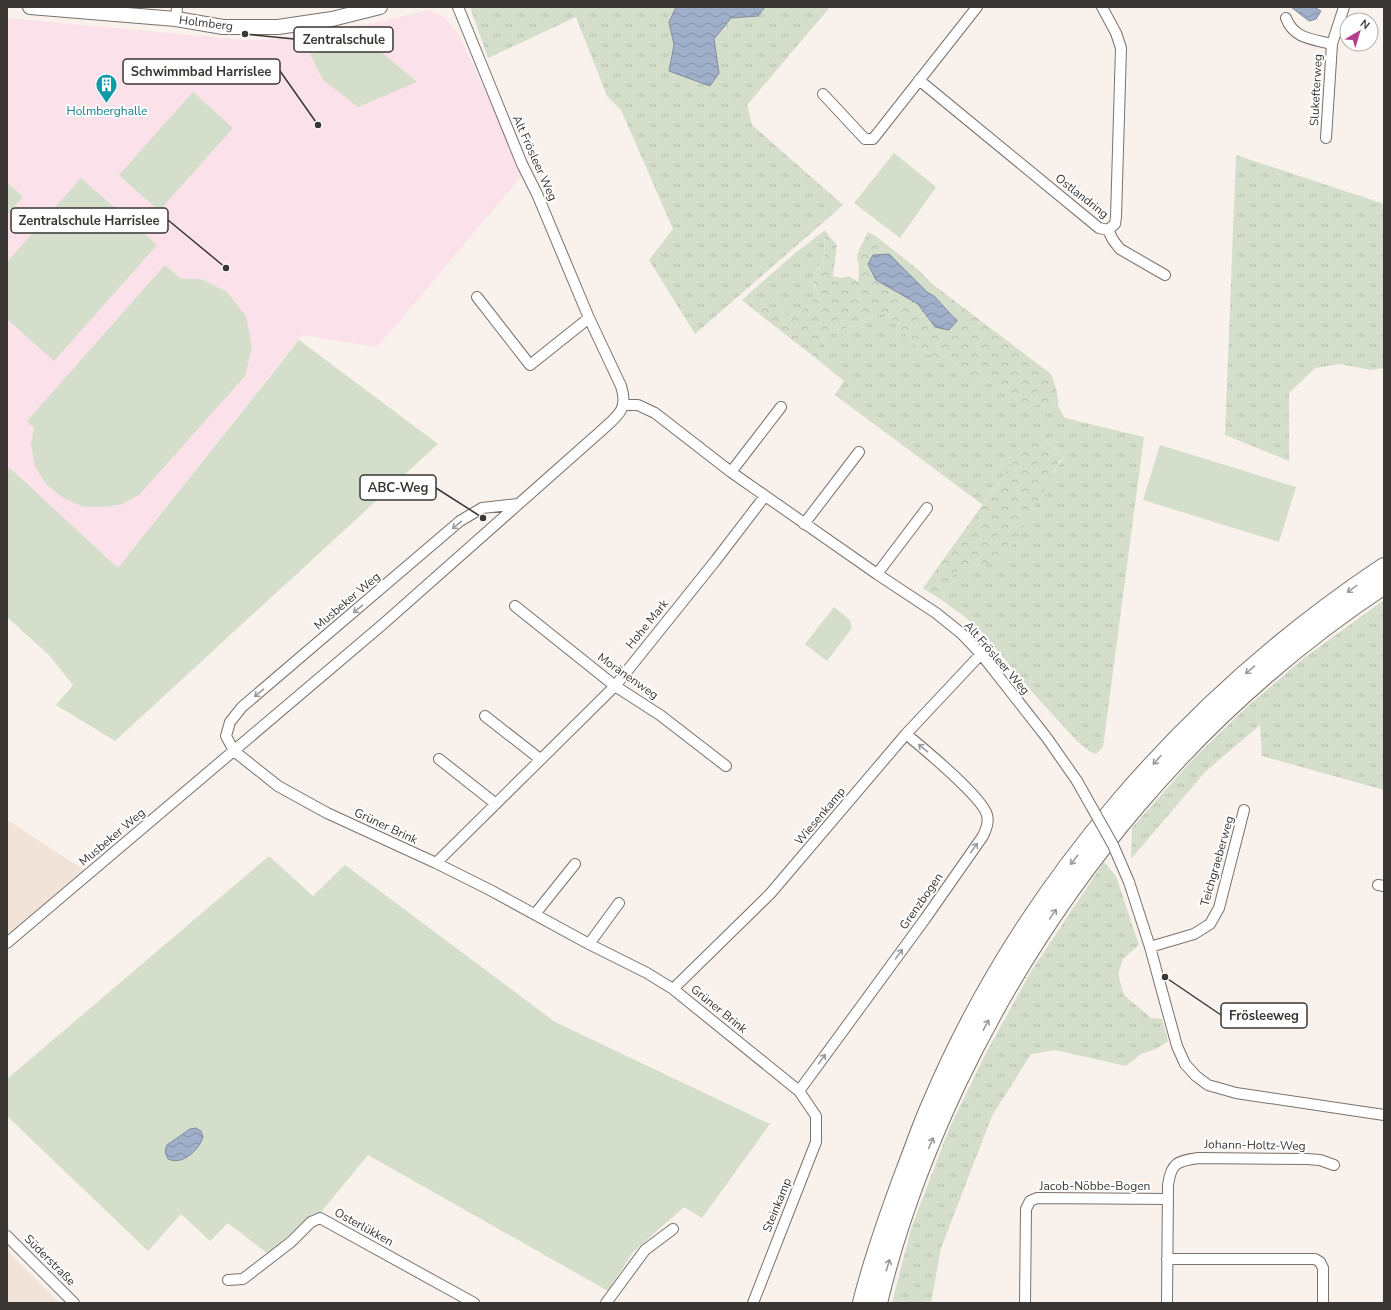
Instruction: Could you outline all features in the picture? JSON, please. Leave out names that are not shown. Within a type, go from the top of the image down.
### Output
[{"type":"highway","points":[[862,1303],[885,1223],[932,1101],[988,989],[1044,900],[1103,822],[1180,734],[1245,674],[1301,627],[1357,585],[1384,567]]},
{"type":"highway","points":[[878,1303],[899,1228],[923,1160],[947,1104],[977,1041],[997,1004],[1026,955],[1079,877],[1113,832],[1148,791],[1198,738],[1253,686],[1311,638],[1384,585]]},
{"type":"street","name":"Holmberg","points":[[30,7],[177,13],[223,27],[278,27],[332,19],[380,7]]},
{"type":"street","name":"Alt Frösleer Weg","points":[[458,7],[507,130],[537,194],[589,318],[621,386],[624,396],[624,405],[638,405],[655,412],[731,472],[804,524],[936,613],[961,633],[981,654],[1047,738],[1077,781],[1098,815],[1129,882],[1150,947],[1177,1046],[1185,1064],[1196,1076],[1208,1085],[1236,1093],[1384,1115]]},
{"type":"street","points":[[823,94],[865,139],[873,139],[977,7]]},
{"type":"street","name":"Ostlandring","points":[[919,80],[1099,228],[1108,230],[1115,224],[1116,217],[1121,48],[1116,33],[1102,7]]},
{"type":"street","name":"Slukefterweg","points":[[1326,138],[1332,44],[1344,7]]},
{"type":"street","name":"Slukefterweg","points":[[1286,18],[1289,26],[1303,37],[1332,44]]},
{"type":"street","points":[[1108,230],[1120,249],[1165,275]]},
{"type":"street","points":[[477,297],[530,365],[589,318]]},
{"type":"street","name":"Musbeker Weg","points":[[7,943],[382,625],[601,431],[621,412],[624,405]]},
{"type":"street","points":[[731,472],[781,407]]},
{"type":"street","points":[[804,524],[859,452]]},
{"type":"street","name":"Hohe Mark","points":[[436,863],[615,686],[765,496]]},
{"type":"street","name":"Musbeker Weg","points":[[234,751],[226,736],[230,722],[242,707],[460,521],[482,508],[518,504]]},
{"type":"street","points":[[877,574],[926,508]]},
{"type":"street","name":"Moränenweg","points":[[515,606],[615,686],[660,715],[726,766]]},
{"type":"street","name":"Wiesenkamp","points":[[673,989],[770,894],[906,734],[981,654]]},
{"type":"street","points":[[485,716],[540,759]]},
{"type":"street","name":"Grenzbogen","points":[[799,1091],[925,919],[983,836],[988,824],[987,815],[983,806],[926,750],[906,734]]},
{"type":"street","name":"Grüner Brink","points":[[234,751],[278,786],[327,813],[436,863],[490,890],[589,944],[647,973],[673,989],[799,1091],[816,1116]]},
{"type":"street","points":[[439,759],[496,804]]},
{"type":"street","name":"Teichgraeberweg","points":[[1150,947],[1194,934],[1210,924],[1219,908],[1244,810]]},
{"type":"street","points":[[535,914],[574,864]]},
{"type":"street","points":[[589,944],[619,902]]},
{"type":"street","name":"Steinkamp","points":[[753,1303],[816,1142],[816,1116]]},
{"type":"street","name":"Johann-Holtz-Weg","points":[[1168,1199],[1170,1174],[1176,1164],[1186,1160],[1198,1158],[1306,1158],[1320,1160],[1334,1165]]},
{"type":"street","name":"Jacob-Nöbbe-Bogen","points":[[1025,1303],[1026,1209],[1030,1201],[1037,1198],[1168,1199]]},
{"type":"street","points":[[1167,1303],[1168,1199]]},
{"type":"street","name":"Osterlükken","points":[[228,1280],[243,1279],[291,1242],[311,1222],[320,1218],[474,1303]]},
{"type":"street","points":[[606,1303],[645,1250],[673,1229]]},
{"type":"street","name":"Süderstraße","points":[[7,1236],[74,1303]]},
{"type":"street","points":[[1167,1259],[1315,1259],[1320,1262],[1323,1268],[1323,1303]]},
{"type":"shaded area","points":[[429,10],[445,18],[459,35],[523,174],[400,321],[376,347],[302,335],[118,568],[10,468],[7,471],[7,215],[23,197],[7,182],[7,18],[244,40],[278,39],[379,22]]},
{"type":"shaded area","points":[[7,820],[86,871],[7,936]]},
{"type":"shaded area","points":[[7,1250],[60,1303],[7,1303]]},
{"type":"green space","points":[[470,7],[676,7],[669,22],[674,45],[669,71],[719,73],[714,39],[731,18],[758,16],[765,7],[830,7],[747,105],[752,125],[843,205],[695,334],[649,260],[673,229],[621,110],[607,96],[576,17],[488,58]]},
{"type":"green space","points":[[367,40],[417,82],[358,107],[323,80],[310,54]]},
{"type":"green space","points":[[193,92],[233,128],[159,211],[119,175]]},
{"type":"green space","points":[[894,153],[936,187],[900,238],[854,203]]},
{"type":"green space","points":[[1236,155],[1384,204],[1384,368],[1371,370],[1340,364],[1315,368],[1289,393],[1289,461],[1225,435]]},
{"type":"green space","points":[[81,178],[157,245],[54,361],[7,319],[7,262]]},
{"type":"green space","points":[[7,182],[23,197],[7,215]]},
{"type":"green space","points":[[825,230],[829,236],[824,237],[825,249],[823,261],[816,271],[814,286],[818,292],[814,300],[804,310],[793,318],[769,307],[763,308],[758,313],[742,300],[794,254]]},
{"type":"green space","points":[[868,232],[877,237],[921,272],[931,283],[1051,374],[1057,394],[1058,406],[1049,409],[1038,404],[1026,408],[1003,389],[989,383],[985,378],[968,375],[951,359],[938,359],[917,347],[885,312],[856,323],[838,332],[824,336],[818,346],[822,363],[758,313],[763,308],[769,307],[793,318],[811,303],[818,292],[813,281],[813,277],[821,265],[824,257],[824,237],[829,236],[837,245],[833,276],[841,278],[849,276],[858,282],[859,269],[857,256]],"holes":[[[927,292],[934,296],[957,321],[935,327],[918,304]]]},
{"type":"green space","points":[[165,265],[181,279],[201,279],[227,292],[246,316],[252,347],[245,376],[140,494],[123,504],[104,507],[84,507],[63,498],[46,484],[35,466],[31,445],[34,428],[27,421]]},
{"type":"green space","points":[[885,312],[917,347],[938,359],[951,359],[968,375],[985,378],[989,383],[1003,389],[1026,408],[1038,404],[1049,409],[1058,406],[1065,418],[1144,437],[1103,747],[1096,754],[1089,751],[1076,740],[1033,693],[985,635],[965,617],[940,599],[953,575],[964,567],[987,564],[1064,457],[1038,434],[992,491],[983,505],[835,395],[844,381],[822,363],[818,346],[824,336],[838,332],[856,323]]},
{"type":"green space","points":[[299,340],[438,444],[115,741],[56,705],[73,685],[49,655],[7,617],[7,471],[10,468],[118,568]]},
{"type":"green space","points":[[1038,434],[1064,457],[1059,462],[1006,557],[987,564],[964,567],[953,575],[940,599],[923,588],[1019,454]]},
{"type":"green space","points":[[1160,445],[1296,487],[1279,542],[1143,500]]},
{"type":"green space","points":[[1384,600],[1384,790],[1262,756],[1260,725],[1205,772],[1131,859],[1132,828],[1192,760],[1248,706],[1304,658]]},
{"type":"green space","points":[[834,607],[850,620],[852,628],[827,661],[805,644]]},
{"type":"green space","points":[[269,856],[313,896],[345,865],[555,1022],[770,1124],[702,1218],[684,1207],[633,1252],[608,1291],[368,1155],[321,1212],[313,1213],[268,1254],[228,1223],[210,1241],[181,1214],[148,1251],[7,1116],[7,1079]]},
{"type":"green space","points":[[1104,862],[1116,876],[1139,945],[1123,959],[1118,974],[1124,995],[1151,1018],[1162,1019],[1168,1041],[1156,1049],[1141,1054],[1126,1066],[1055,1050],[1031,1054],[992,1116],[941,1248],[931,1303],[892,1303],[911,1229],[949,1129],[985,1055],[1030,973]]},
{"type":"water","points":[[676,7],[765,7],[758,16],[731,18],[714,39],[719,73],[710,86],[669,71],[674,45],[669,22]]},
{"type":"water","points":[[1291,7],[1314,7],[1321,11],[1316,19],[1309,21]]},
{"type":"water","points":[[889,254],[927,292],[934,296],[957,321],[949,330],[935,327],[918,304],[876,280],[868,264],[873,255]]},
{"type":"water","points":[[196,1128],[201,1131],[203,1137],[194,1152],[184,1159],[173,1161],[168,1159],[165,1152],[167,1145],[190,1129]]},
{"type":"place","name":"Zentralschule","points":[[245,34]]},
{"type":"place","name":"Holmberghalle","points":[[107,104]]},
{"type":"place","name":"Schwimmbad Harrislee","points":[[318,125]]},
{"type":"place","name":"Zentralschule Harrislee","points":[[226,268]]},
{"type":"place","name":"ABC-Weg","points":[[483,518]]},
{"type":"place","name":"Frösleeweg","points":[[1165,977]]}]
